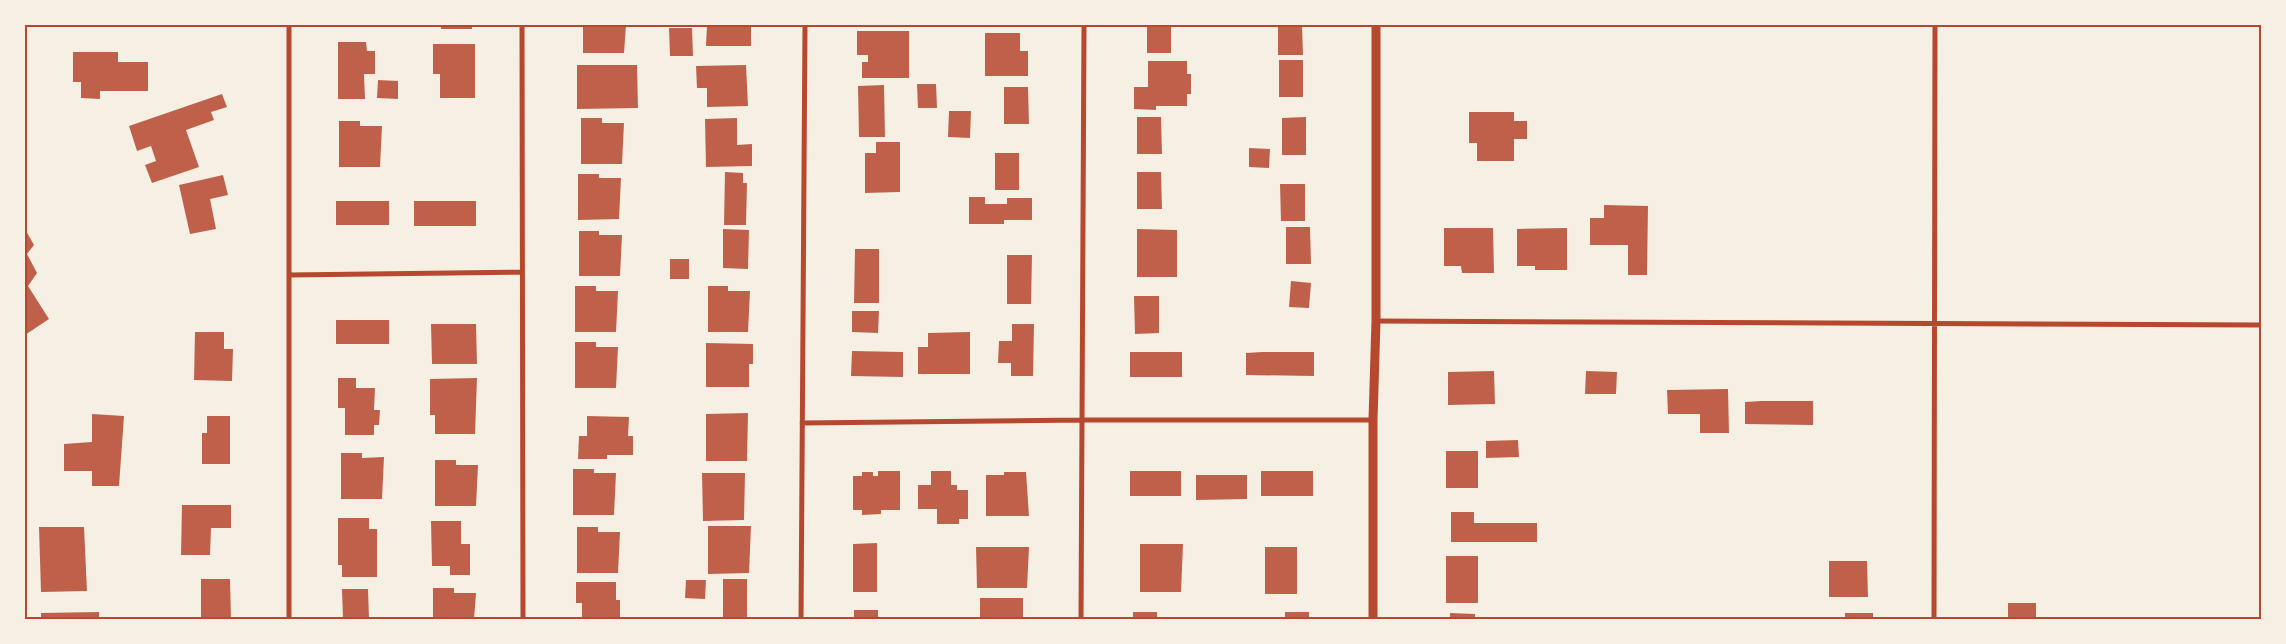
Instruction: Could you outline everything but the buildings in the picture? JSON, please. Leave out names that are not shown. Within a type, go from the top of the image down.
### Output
[{"type":"street","points":[[288,619],[289,25]]},
{"type":"street","points":[[522,25],[523,619]]},
{"type":"street","points":[[801,619],[805,25]]},
{"type":"street","points":[[1081,619],[1084,25]]},
{"type":"street","points":[[1373,619],[1376,25]]},
{"type":"street","points":[[1934,619],[1935,25]]},
{"type":"street","points":[[290,274],[521,272]]},
{"type":"street","points":[[1376,321],[2261,325]]},
{"type":"street","points":[[802,424],[1082,420],[1373,420]]}]
